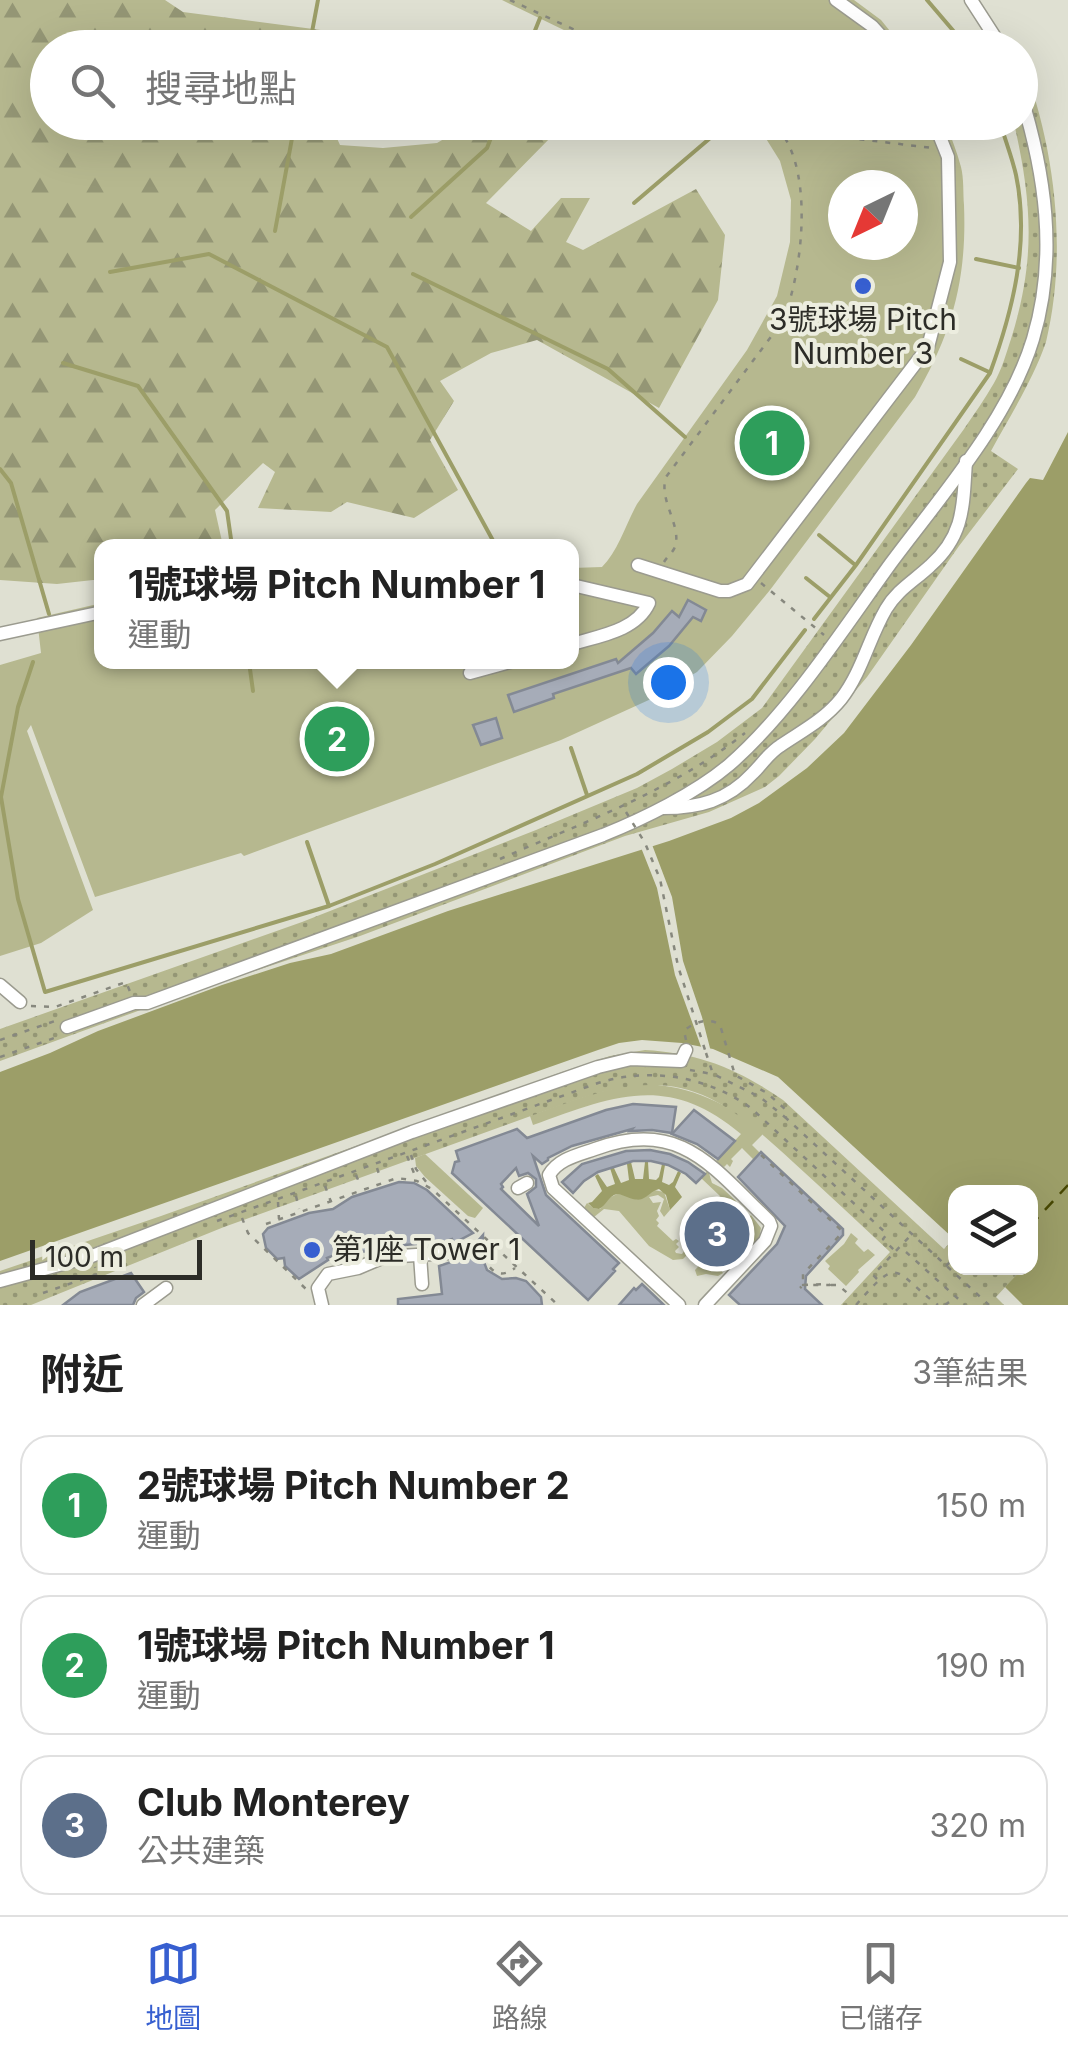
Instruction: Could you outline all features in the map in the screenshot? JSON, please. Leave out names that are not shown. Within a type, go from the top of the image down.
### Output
[{"type":"street","points":[[836,0],[876,30]]},
{"type":"street","points":[[972,0],[991,30]]},
{"type":"street","points":[[638,565],[720,591],[746,584],[928,347],[950,262],[948,157],[941,140]]},
{"type":"street","points":[[65,1023],[134,1003],[147,1003],[603,835],[660,808],[726,768],[773,720],[849,622],[998,416],[1021,371],[1045,282],[1045,192],[1035,140]]},
{"type":"street","points":[[660,808],[691,808],[720,798],[840,700],[884,611],[956,536],[964,510],[966,460]]},
{"type":"street","points":[[579,587],[649,603],[631,624],[579,642]]},
{"type":"street","points":[[0,634],[94,614]]},
{"type":"street","points":[[470,673],[485,669]]},
{"type":"street","points":[[0,984],[20,1002]]},
{"type":"street","points":[[0,1280],[92,1256],[412,1132],[598,1066],[631,1059],[681,1061],[686,1050]]},
{"type":"street","points":[[679,1305],[553,1188],[534,1181],[560,1162],[636,1138],[670,1142],[702,1158],[771,1226],[766,1242],[710,1303]]},
{"type":"street","points":[[322,1305],[318,1288],[328,1274],[384,1257],[449,1253]]},
{"type":"street","points":[[420,1255],[422,1284]]},
{"type":"street","points":[[144,1305],[166,1288]]},
{"type":"path","points":[[510,0],[575,30]]},
{"type":"path","points":[[657,571],[674,549],[676,538],[664,491],[666,478],[787,312],[800,241],[801,205],[787,140]]},
{"type":"path","points":[[862,140],[945,150]]},
{"type":"path","points":[[770,590],[817,630]]},
{"type":"path","points":[[500,859],[664,786],[721,751],[756,722]]},
{"type":"path","points":[[626,812],[645,842],[660,879],[678,966],[713,1074],[760,1097],[786,1118],[989,1305]]},
{"type":"path","points":[[20,1002],[54,1007],[126,982],[134,1003]]},
{"type":"path","points":[[686,1050],[684,1031],[688,1027],[716,1021],[724,1030],[733,1070],[786,1109],[786,1118]]},
{"type":"path","points":[[0,1040],[65,1023]]},
{"type":"path","points":[[213,1223],[598,1083],[648,1075],[703,1083],[743,1102],[888,1234],[883,1239],[896,1251]]},
{"type":"path","points":[[761,1155],[841,1230],[842,1234],[804,1274],[801,1286],[838,1285],[852,1297]]},
{"type":"path","points":[[417,1181],[409,1156],[432,1189],[558,1305]]},
{"type":"path","points":[[376,1168],[382,1182]]},
{"type":"path","points":[[356,1174],[362,1190]]},
{"type":"path","points":[[266,1224],[397,1178],[417,1181],[432,1189]]},
{"type":"path","points":[[325,1186],[331,1202]]},
{"type":"path","points":[[296,1196],[299,1212]]},
{"type":"path","points":[[278,1202],[279,1219]]},
{"type":"path","points":[[242,1218],[248,1233],[311,1294]]},
{"type":"path","points":[[878,1280],[873,1275],[911,1234]]},
{"type":"path","points":[[490,1243],[486,1262],[491,1270],[504,1274],[516,1268]]},
{"type":"path","points":[[906,1252],[964,1305]]},
{"type":"path","points":[[856,1305],[878,1280],[890,1273],[900,1273],[938,1305]]},
{"type":"path","points":[[42,1294],[98,1274]]},
{"type":"path","points":[[545,1293],[545,1305]]},
{"type":"path","points":[[945,1305],[956,1297]]},
{"type":"green space","points":[[0,0],[165,0],[183,12],[321,30],[30,30],[30,140],[338,140],[340,145],[383,148],[442,140],[548,140],[486,203],[531,231],[561,198],[590,198],[566,242],[583,250],[696,189],[725,235],[718,300],[659,408],[537,340],[491,353],[440,381],[454,401],[430,440],[458,490],[414,518],[347,502],[331,512],[258,508],[275,472],[263,463],[215,510],[221,539],[94,539],[94,580],[57,584],[0,580]]},
{"type":"green space","points":[[502,0],[854,0],[889,30],[564,30]]},
{"type":"green space","points":[[1038,110],[1050,162],[1057,235],[1053,307],[1046,342],[1028,384],[991,451],[1018,469],[867,677],[779,776],[765,787],[709,812],[625,836],[360,936],[0,1061],[0,1029],[302,922],[637,788],[717,742],[762,708],[964,429],[1002,367],[1025,283],[1029,231],[1017,140],[1038,140]]},
{"type":"green space","points":[[767,140],[952,140],[963,176],[960,282],[939,351],[915,397],[770,590],[697,672],[651,699],[561,740],[244,856],[241,853],[95,897],[31,725],[27,731],[93,910],[41,943],[0,956],[0,665],[41,653],[37,618],[94,605],[94,669],[579,669],[579,568],[602,567],[608,561],[637,504],[747,350],[777,296],[790,242],[791,200],[780,161]]},
{"type":"green space","points":[[645,1050],[683,1055],[717,1064],[783,1100],[944,1249],[948,1245],[948,1275],[1016,1275],[996,1297],[1004,1305],[841,1305],[890,1252],[739,1116],[714,1100],[663,1085],[602,1092],[564,1104],[224,1227],[31,1305],[0,1305],[0,1271],[610,1056]]},
{"type":"green space","points":[[645,1084],[694,1093],[737,1113],[763,1134],[752,1145],[760,1153],[754,1160],[742,1148],[731,1159],[730,1167],[715,1162],[741,1134],[689,1102],[664,1096],[615,1099],[533,1125],[530,1116],[601,1092]]},
{"type":"green space","points":[[425,1154],[483,1208],[475,1218],[468,1216],[416,1166],[415,1158]]},
{"type":"green space","points":[[708,1170],[712,1183],[736,1201],[732,1205],[747,1219],[751,1215],[761,1228],[759,1239],[736,1263],[728,1256],[719,1266],[723,1273],[697,1276],[695,1270],[712,1252],[718,1257],[741,1233],[718,1212],[724,1208],[720,1196],[701,1178]]},
{"type":"green space","points":[[654,1190],[664,1192],[670,1210],[664,1217],[660,1211],[664,1199],[658,1195],[649,1197],[653,1203],[661,1202],[657,1226],[673,1241],[679,1241],[676,1253],[682,1254],[684,1245],[691,1251],[683,1259],[673,1260],[649,1246],[619,1211],[604,1209],[594,1217],[584,1208],[587,1203],[600,1209],[617,1194],[638,1199]]},
{"type":"green space","points":[[851,1233],[864,1252],[868,1249],[875,1255],[846,1286],[825,1261]]},
{"type":"shaded area","points":[[1068,432],[1068,1305],[1023,1305],[1005,1287],[1016,1275],[1038,1275],[1038,1185],[948,1185],[948,1233],[778,1077],[713,1049],[642,1040],[598,1050],[0,1261],[0,1072],[222,985],[331,954],[448,911],[669,841],[759,803],[807,768],[844,733],[1026,483],[1030,478],[1043,480]]},
{"type":"shaded area","points":[[631,1162],[635,1179],[643,1179],[645,1162],[649,1179],[659,1177],[662,1164],[662,1182],[669,1185],[678,1171],[681,1173],[675,1187],[682,1197],[670,1210],[666,1195],[659,1189],[639,1200],[617,1194],[599,1209],[593,1208],[588,1203],[602,1191],[595,1176],[598,1174],[607,1187],[615,1184],[610,1168],[613,1166],[621,1183],[629,1180],[627,1164]]},
{"type":"pier","points":[[651,842],[672,897],[683,961],[711,1052],[703,1052],[675,975],[657,888],[640,845]]},
{"type":"building","points":[[688,600],[706,610],[701,621],[693,617],[669,646],[636,674],[631,668],[553,694],[554,698],[514,712],[508,695],[616,659],[618,663],[672,611],[679,617]]},
{"type":"building","points":[[496,718],[502,738],[481,745],[473,725]]},
{"type":"building","points":[[633,1104],[676,1107],[672,1133],[632,1129],[572,1146],[542,1164],[533,1156],[546,1195],[619,1263],[588,1300],[452,1173],[459,1161],[456,1151],[517,1129],[527,1138]],"holes":[[[516,1168],[519,1176],[528,1173],[536,1179],[536,1187],[527,1194],[539,1226],[501,1189]]]},
{"type":"building","points":[[694,1110],[735,1141],[718,1159],[697,1144],[672,1134]]},
{"type":"building","points":[[626,1151],[670,1154],[705,1174],[696,1183],[668,1165],[633,1161],[598,1172],[573,1193],[562,1182],[582,1164]]},
{"type":"building","points":[[761,1152],[843,1229],[843,1235],[806,1276],[805,1289],[822,1305],[740,1305],[729,1295],[777,1244],[785,1226],[738,1177]]},
{"type":"building","points":[[399,1182],[414,1183],[427,1190],[473,1233],[454,1243],[452,1239],[438,1244],[340,1253],[299,1279],[285,1266],[284,1258],[277,1259],[266,1248],[263,1234],[268,1228],[333,1209],[352,1197]]},
{"type":"building","points":[[716,1210],[741,1233],[718,1258],[693,1235]]},
{"type":"building","points":[[483,1235],[482,1257],[487,1270],[502,1279],[526,1281],[541,1297],[542,1305],[398,1305],[398,1299],[442,1294],[439,1266],[463,1258]]},
{"type":"building","points":[[131,1273],[144,1292],[133,1305],[63,1305],[80,1292]]},
{"type":"building","points":[[642,1284],[664,1305],[619,1305],[634,1288]]},
{"type":"waterway","points":[[312,30],[318,0]]},
{"type":"waterway","points":[[927,0],[953,30]]},
{"type":"waterway","points":[[535,30],[540,18]]},
{"type":"waterway","points":[[275,231],[292,140]]},
{"type":"waterway","points":[[411,217],[487,148],[490,140]]},
{"type":"waterway","points":[[634,203],[708,140]]},
{"type":"waterway","points":[[814,619],[990,373],[1006,325],[1020,250],[1020,200],[1005,140]]},
{"type":"waterway","points":[[110,272],[209,254],[387,347],[492,539]]},
{"type":"waterway","points":[[976,259],[1019,268]]},
{"type":"waterway","points":[[413,274],[608,369],[685,437]]},
{"type":"waterway","points":[[961,359],[989,372]]},
{"type":"waterway","points":[[63,363],[138,386],[227,511],[231,539]]},
{"type":"waterway","points":[[0,469],[11,483],[49,614]]},
{"type":"waterway","points":[[819,535],[854,564]]},
{"type":"waterway","points":[[806,578],[830,597]]},
{"type":"waterway","points":[[33,662],[18,707],[1,797],[18,899],[45,992],[329,906],[435,864],[637,774],[708,732],[752,699],[805,630]]},
{"type":"waterway","points":[[250,669],[253,691]]},
{"type":"waterway","points":[[571,748],[587,795]]},
{"type":"waterway","points":[[307,842],[329,906]]},
{"type":"ferry route","points":[[1038,1217],[1068,1185]]},
{"type":"place","name":"3號球場 Pitch Number 3","points":[[863,286]]},
{"type":"place","name":"2號球場 Pitch Number 2","points":[[772,443]]},
{"type":"place","name":"1號球場 Pitch Number 1","points":[[337,739]]},
{"type":"place","name":"Club Monterey","points":[[717,1234]]},
{"type":"place","name":"第1座 Tower 1","points":[[312,1250]]}]
